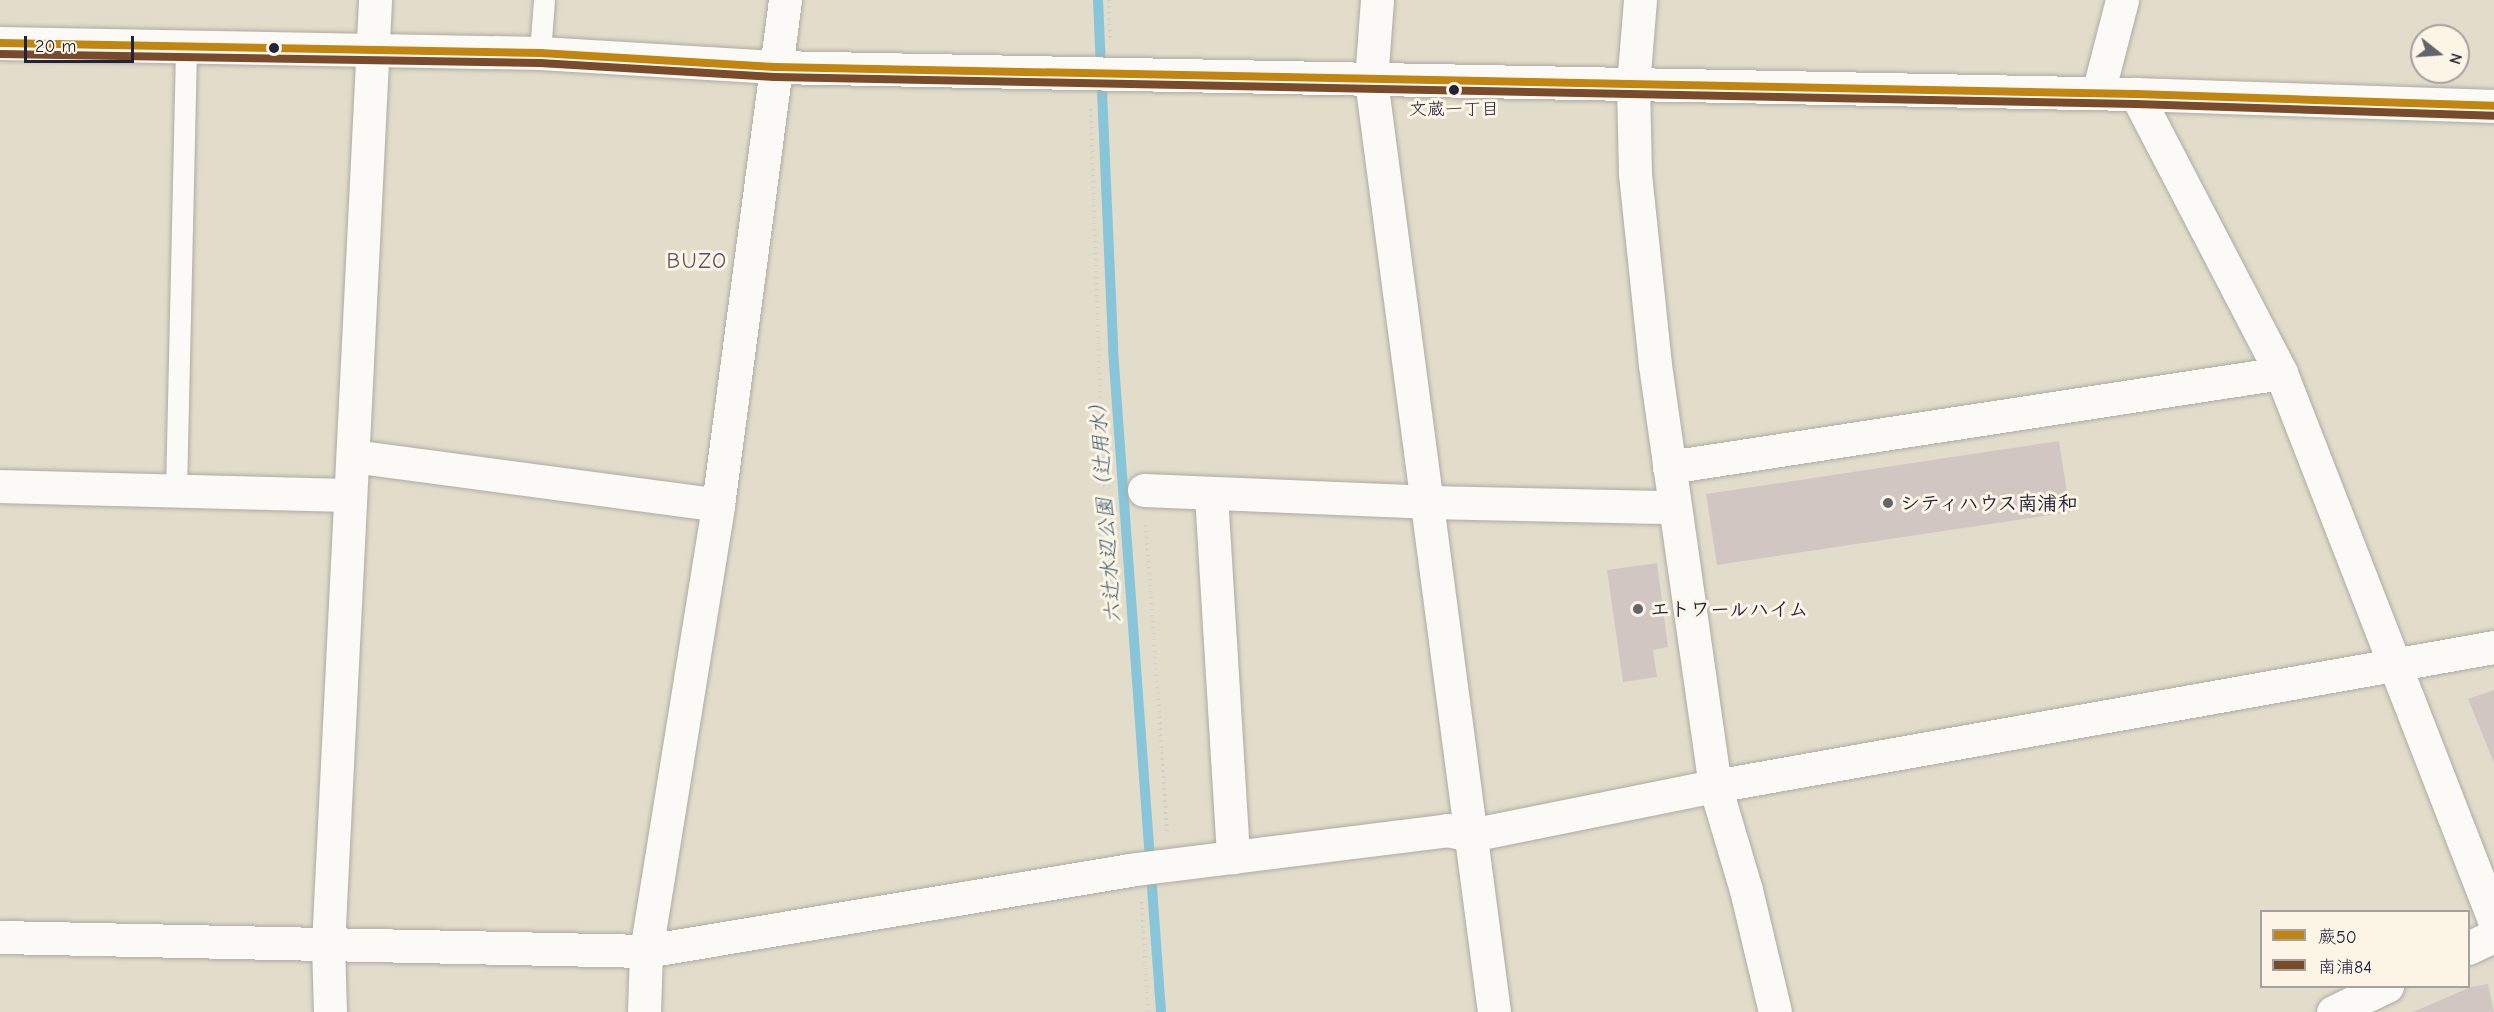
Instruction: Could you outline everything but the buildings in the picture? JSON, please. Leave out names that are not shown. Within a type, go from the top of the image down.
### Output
[{"type":"street","points":[[330,1012],[328,945],[375,0]]},
{"type":"street","points":[[644,1012],[646,951],[718,505],[785,0]]},
{"type":"street","points":[[1377,0],[1371,80],[1494,1012]]},
{"type":"street","points":[[1640,0],[1632,85],[1636,185],[1669,467],[1715,786],[1775,1012]]},
{"type":"street","points":[[2098,93],[2122,0]]},
{"type":"street","points":[[0,43],[540,53],[775,67],[2098,93],[2494,106]]},
{"type":"street","points":[[2136,94],[2281,374],[2494,920]]},
{"type":"street","points":[[1669,467],[2281,374]]},
{"type":"street","points":[[353,456],[718,505]]},
{"type":"street","points":[[0,486],[350,495]]},
{"type":"street","points":[[1144,490],[1211,495],[1427,502],[1675,507]]},
{"type":"street","points":[[1211,495],[1233,857]]},
{"type":"street","points":[[0,937],[646,951],[1150,867],[1447,830],[1471,835],[1715,786],[2394,663],[2494,647]]},
{"type":"street","points":[[2470,948],[2494,936]]},
{"type":"street","points":[[2333,1012],[2385,988]]},
{"type":"lane","points":[[540,53],[544,0]]},
{"type":"lane","points":[[176,491],[186,46]]},
{"type":"path","points":[[1148,1012],[1150,867]]},
{"type":"waterway","name":"六辻水辺公園（辻用水）","points":[[1098,0],[1113,350],[1161,1012]]},
{"type":"transit line","name":"蕨50","points":[[0,43],[540,53],[775,67],[2136,94],[2494,106]]},
{"type":"transit line","name":"南浦84","points":[[0,54],[540,63],[775,77],[2136,104],[2494,116]]},
{"type":"place","name":"文蔵一丁目","points":[[1454,90]]},
{"type":"place","name":"シティハウス南浦和","points":[[1888,503]]},
{"type":"place","name":"エトワールハイム","points":[[1638,609]]},
{"type":"district","name":"BUZO","points":[[697,262]]}]
